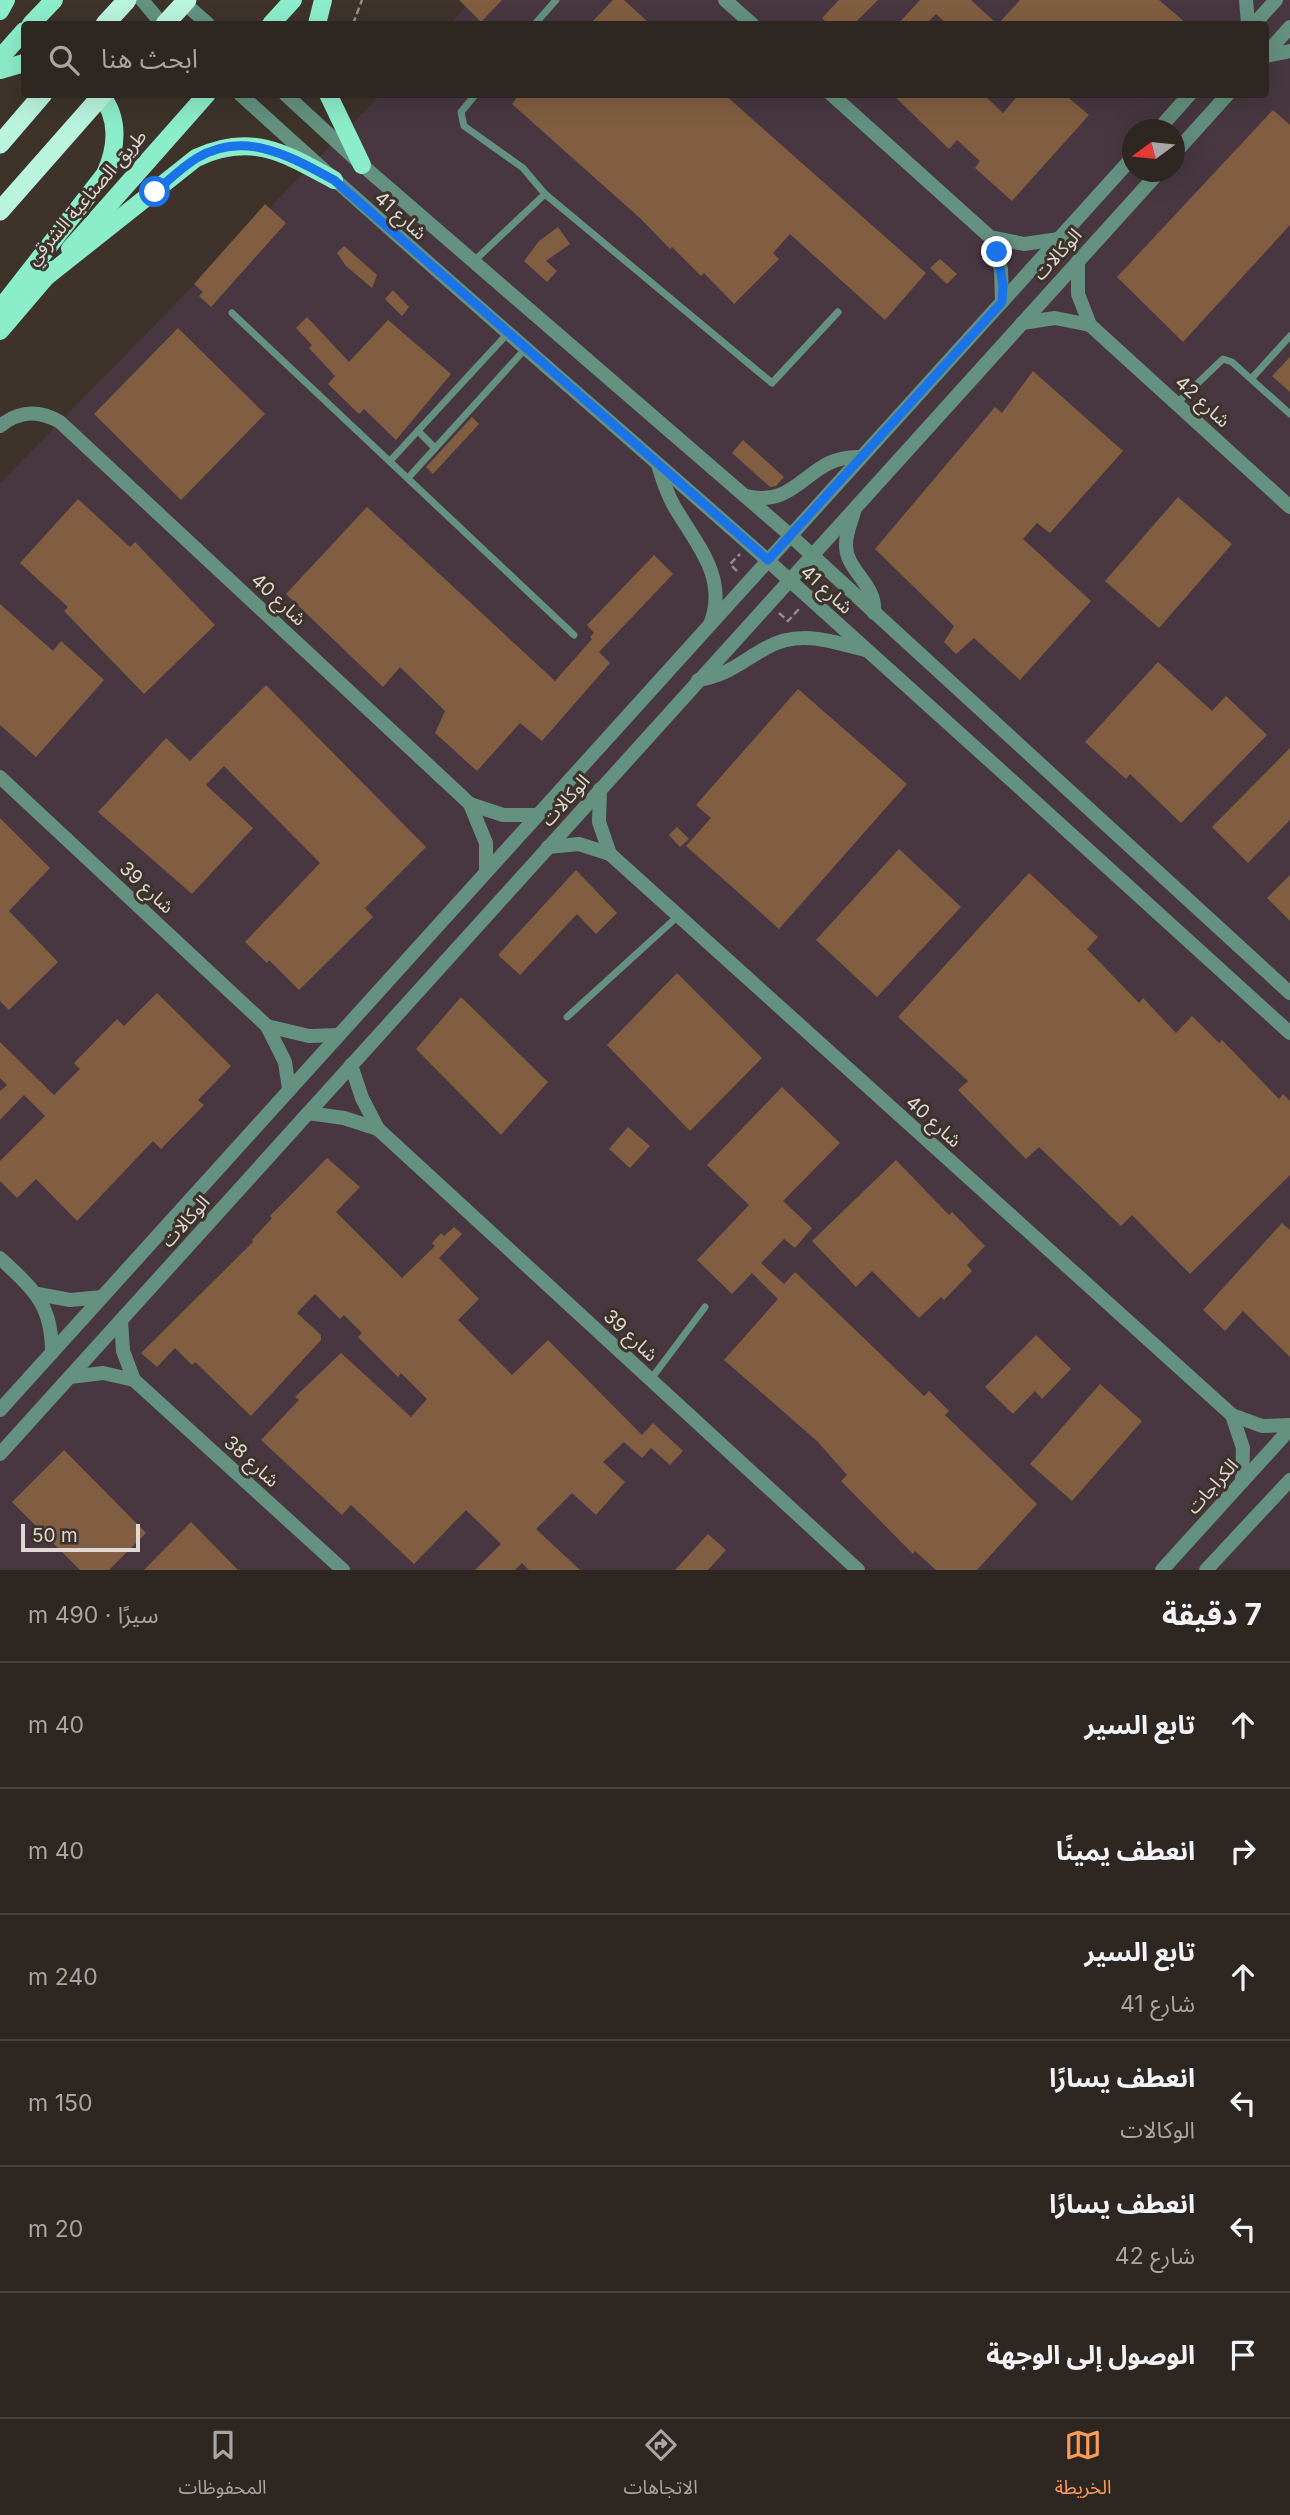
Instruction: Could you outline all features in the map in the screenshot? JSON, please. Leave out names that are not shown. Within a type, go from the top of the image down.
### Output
[{"type":"highway","points":[[108,21],[127,0]]},
{"type":"highway","points":[[166,21],[187,0]]},
{"type":"highway","points":[[0,144],[40,98]]},
{"type":"highway","points":[[0,211],[99,98]]},
{"type":"main road","points":[[0,11],[6,0]]},
{"type":"main road","points":[[34,21],[54,0]]},
{"type":"main road","points":[[274,21],[293,0]]},
{"type":"main road","points":[[318,21],[323,0]]},
{"type":"main road","points":[[0,58],[21,34]]},
{"type":"main road","points":[[0,70],[21,63]]},
{"type":"main road","points":[[0,309],[105,174],[114,155],[112,116],[104,98]]},
{"type":"main road","name":"طريق الصناعية الشرقي","points":[[0,331],[203,98]]},
{"type":"main road","points":[[330,98],[362,165]]},
{"type":"main road","points":[[46,277],[196,158],[213,150],[243,145],[264,147],[294,158],[334,180]]},
{"type":"street","points":[[142,0],[160,21]]},
{"type":"street","points":[[181,0],[205,21]]},
{"type":"street","points":[[725,0],[749,21]]},
{"type":"street","points":[[1246,0],[1248,21]]},
{"type":"street","points":[[1257,21],[1276,0]]},
{"type":"street","points":[[1269,51],[1290,27]]},
{"type":"street","points":[[1269,54],[1290,51]]},
{"type":"street","name":"شارع 41","points":[[244,98],[452,287],[527,347],[768,560],[1290,1033]]},
{"type":"street","name":"شارع 41","points":[[289,98],[362,165],[790,536],[1290,993]]},
{"type":"street","points":[[835,98],[990,237],[1001,269],[1002,302]]},
{"type":"street","points":[[1168,119],[1186,98]]},
{"type":"street","points":[[1185,142],[1224,98]]},
{"type":"street","name":"الوكالات","points":[[0,1410],[1122,169]]},
{"type":"street","name":"الوكالات","points":[[0,1454],[1149,182]]},
{"type":"street","points":[[990,237],[1024,244],[1059,239]]},
{"type":"street","name":"شارع 42","points":[[1078,261],[1079,294],[1090,325],[1290,506]]},
{"type":"street","points":[[1021,323],[1055,318],[1090,325]]},
{"type":"street","name":"شارع 40","points":[[0,426],[21,414],[35,413],[60,422],[470,804],[503,815],[537,815]]},
{"type":"street","points":[[744,496],[778,497],[827,462],[861,457]]},
{"type":"street","points":[[658,463],[669,496],[708,560],[716,600],[710,624]]},
{"type":"street","points":[[855,506],[846,537],[846,551],[873,595],[874,613]]},
{"type":"street","points":[[698,680],[730,672],[764,648],[788,639],[814,638],[867,650]]},
{"type":"street","name":"شارع 39","points":[[0,777],[267,1026],[285,1062],[289,1089]]},
{"type":"street","name":"شارع 40","points":[[600,789],[599,822],[610,854]]},
{"type":"street","name":"شارع 40","points":[[470,804],[485,843],[486,871]]},
{"type":"street","name":"شارع 40","points":[[548,847],[579,844],[610,854],[1232,1415],[1262,1426],[1290,1427]]},
{"type":"street","name":"شارع 39","points":[[267,1026],[302,1035],[338,1035]]},
{"type":"street","name":"شارع 39","points":[[351,1065],[362,1098],[378,1129],[858,1570]]},
{"type":"street","name":"شارع 39","points":[[308,1113],[344,1118],[378,1129]]},
{"type":"street","points":[[0,1258],[38,1294],[50,1322],[52,1353]]},
{"type":"street","points":[[38,1294],[70,1300],[103,1297]]},
{"type":"street","name":"شارع 38","points":[[121,1320],[123,1351],[134,1380],[343,1570]]},
{"type":"street","points":[[70,1377],[103,1373],[134,1380]]},
{"type":"street","name":"شارع 40","points":[[1232,1415],[1243,1448],[1242,1482]]},
{"type":"street","name":"الكراجات","points":[[1162,1570],[1290,1427]]},
{"type":"street","points":[[1206,1570],[1284,1491],[1290,1480]]},
{"type":"lane","points":[[538,21],[556,0]]},
{"type":"lane","points":[[473,98],[461,112],[464,125],[523,168],[545,194],[772,383],[838,312]]},
{"type":"lane","points":[[474,261],[545,194]]},
{"type":"lane","points":[[232,313],[575,635]]},
{"type":"lane","points":[[390,461],[509,332]]},
{"type":"lane","points":[[1252,379],[1290,336]]},
{"type":"lane","points":[[408,478],[527,347]]},
{"type":"lane","points":[[1177,404],[1223,359],[1232,362],[1290,414]]},
{"type":"lane","points":[[418,431],[435,448]]},
{"type":"lane","points":[[567,1017],[677,917]]},
{"type":"lane","points":[[650,1379],[705,1307]]},
{"type":"path","points":[[354,21],[362,0]]},
{"type":"shaded area","points":[[472,0],[1290,0],[1290,1570],[0,1570],[0,483],[377,98],[1269,98],[1269,21],[452,21]]},
{"type":"building","points":[[459,0],[502,0],[482,21]]},
{"type":"building","points":[[613,0],[624,0],[647,21],[593,21]]},
{"type":"building","points":[[839,0],[878,0],[857,21],[825,21],[822,18]]},
{"type":"building","points":[[920,0],[971,0],[994,21],[944,21],[936,14],[929,21],[901,21]]},
{"type":"building","points":[[1020,0],[1159,0],[1184,21],[1001,21]]},
{"type":"building","points":[[517,98],[729,98],[926,273],[885,320],[790,234],[773,253],[779,259],[734,304],[704,273],[701,276],[672,247],[670,249],[641,219],[512,104]]},
{"type":"building","points":[[896,98],[987,98],[1003,113],[1016,98],[1069,98],[1089,115],[1012,201],[975,168],[980,161],[957,140],[949,149]]},
{"type":"building","points":[[1273,110],[1290,125],[1290,225],[1183,342],[1117,277]]},
{"type":"building","points":[[265,204],[286,223],[211,307],[199,296],[203,292],[194,284]]},
{"type":"building","points":[[558,227],[570,244],[546,261],[557,271],[547,282],[524,261],[539,241]]},
{"type":"building","points":[[344,246],[377,275],[372,288],[346,266],[337,253]]},
{"type":"building","points":[[940,259],[957,274],[947,284],[930,268]]},
{"type":"building","points":[[393,290],[409,307],[402,316],[385,299]]},
{"type":"building","points":[[307,317],[349,362],[388,320],[451,374],[396,440],[364,409],[359,414],[328,384],[335,376],[309,348],[312,345],[296,328]]},
{"type":"building","points":[[178,328],[265,414],[181,500],[94,414]]},
{"type":"building","points":[[1290,357],[1290,392],[1272,376]]},
{"type":"building","points":[[1033,371],[1123,451],[1050,533],[1037,523],[1023,539],[1091,601],[1020,680],[974,638],[956,654],[944,642],[954,626],[875,549],[995,407],[1002,413]]},
{"type":"building","points":[[472,417],[479,424],[433,474],[426,467]]},
{"type":"building","points":[[743,440],[784,477],[776,486],[770,487],[732,453]]},
{"type":"building","points":[[1178,497],[1232,544],[1159,628],[1105,581]]},
{"type":"building","points":[[78,499],[130,547],[135,542],[215,625],[144,694],[64,611],[68,607],[20,563]]},
{"type":"building","points":[[367,507],[555,681],[592,639],[590,637],[594,633],[587,625],[654,555],[673,574],[599,652],[610,663],[542,741],[520,723],[477,771],[435,733],[445,711],[400,667],[383,687],[286,594]]},
{"type":"building","points":[[0,604],[53,651],[61,641],[104,680],[36,757],[0,725]]},
{"type":"building","points":[[1158,662],[1212,711],[1226,696],[1267,735],[1181,823],[1130,774],[1126,779],[1085,742]]},
{"type":"building","points":[[266,685],[426,847],[365,908],[373,917],[299,990],[269,960],[267,963],[245,942],[320,863],[224,766],[206,785],[253,828],[192,894],[98,812],[166,738],[190,761]]},
{"type":"building","points":[[798,689],[907,784],[779,929],[686,846],[711,818],[696,805]]},
{"type":"building","points":[[1290,748],[1290,820],[1248,863],[1212,827]]},
{"type":"building","points":[[0,818],[50,868],[9,911],[58,962],[9,1010],[0,1001]]},
{"type":"building","points":[[677,827],[689,839],[680,847],[669,835]]},
{"type":"building","points":[[899,849],[961,907],[877,997],[816,940]]},
{"type":"building","points":[[576,870],[617,913],[596,934],[577,914],[520,975],[498,955]]},
{"type":"building","points":[[1029,873],[1098,937],[1087,949],[1139,1003],[1143,998],[1176,1033],[1192,1016],[1219,1043],[1222,1040],[1279,1099],[1283,1094],[1290,1101],[1290,1175],[1190,1274],[1132,1215],[1121,1226],[1039,1147],[1026,1159],[958,1090],[968,1081],[898,1017]]},
{"type":"building","points":[[1290,875],[1290,921],[1267,898]]},
{"type":"building","points":[[677,973],[762,1058],[690,1131],[607,1045]]},
{"type":"building","points":[[157,993],[231,1066],[198,1100],[204,1105],[161,1149],[153,1141],[77,1221],[36,1179],[17,1198],[0,1181],[0,1161],[45,1116],[24,1095],[0,1120],[0,1091],[7,1085],[0,1078],[0,1042],[54,1095],[80,1069],[74,1063],[117,1019],[124,1026]]},
{"type":"building","points":[[461,997],[548,1082],[501,1135],[416,1049]]},
{"type":"building","points":[[782,1087],[840,1143],[783,1201],[812,1228],[795,1248],[784,1239],[761,1263],[784,1284],[795,1272],[924,1396],[929,1391],[949,1411],[945,1415],[1037,1504],[977,1570],[936,1570],[915,1551],[913,1554],[841,1481],[847,1475],[817,1441],[724,1360],[778,1299],[752,1273],[732,1294],[697,1260],[749,1205],[707,1165]]},
{"type":"building","points":[[628,1127],[650,1146],[630,1168],[609,1149]]},
{"type":"building","points":[[327,1158],[360,1187],[336,1212],[402,1278],[435,1246],[432,1243],[441,1233],[444,1236],[454,1227],[462,1234],[439,1258],[479,1299],[458,1320],[512,1375],[548,1340],[642,1435],[653,1423],[683,1451],[670,1465],[651,1448],[642,1458],[624,1442],[603,1462],[625,1482],[596,1515],[572,1493],[536,1529],[580,1570],[529,1570],[522,1563],[515,1570],[475,1570],[501,1544],[466,1510],[414,1564],[351,1505],[342,1515],[261,1440],[299,1400],[295,1397],[341,1353],[411,1417],[427,1399],[401,1373],[398,1377],[358,1337],[362,1333],[344,1315],[340,1319],[315,1294],[297,1313],[321,1335],[321,1340],[251,1416],[195,1362],[192,1365],[175,1348],[157,1367],[141,1353],[253,1242],[272,1218],[270,1216]]},
{"type":"building","points":[[896,1160],[949,1215],[952,1212],[985,1246],[967,1265],[972,1271],[944,1300],[941,1297],[919,1318],[872,1271],[856,1287],[812,1241]]},
{"type":"building","points":[[1282,1223],[1290,1230],[1290,1357],[1243,1311],[1225,1331],[1203,1310]]},
{"type":"building","points":[[1036,1335],[1071,1369],[1042,1399],[1035,1391],[1013,1414],[985,1387]]},
{"type":"building","points":[[1100,1384],[1142,1421],[1072,1501],[1030,1464]]},
{"type":"building","points":[[64,1450],[146,1533],[109,1570],[80,1570],[12,1502]]},
{"type":"building","points":[[191,1522],[238,1570],[144,1570]]},
{"type":"building","points":[[708,1534],[726,1550],[708,1570],[675,1570]]},
{"type":"route","points":[[155,192],[196,158],[213,150],[243,145],[264,147],[294,158],[334,180],[452,287],[509,332],[768,560],[1002,302],[1003,285],[997,252]]}]
